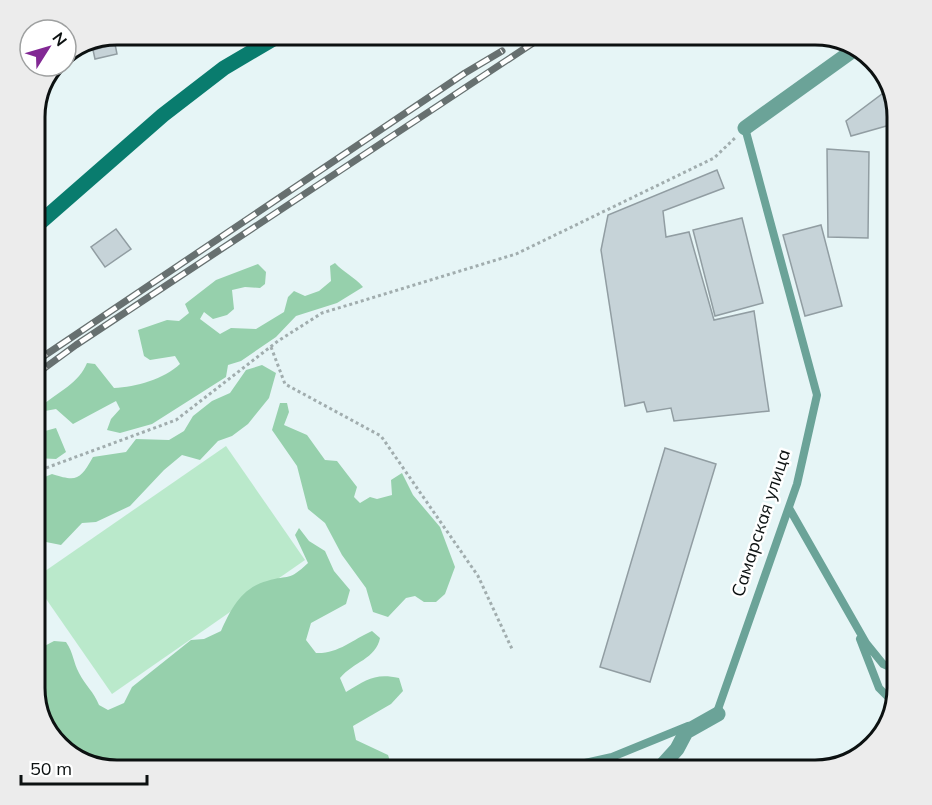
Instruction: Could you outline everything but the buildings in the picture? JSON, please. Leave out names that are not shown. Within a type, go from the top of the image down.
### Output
[{"type":"main road","points":[[45,218],[163,115],[224,68],[262,45]]},
{"type":"street","points":[[745,128],[849,54]]},
{"type":"street","points":[[668,760],[677,749],[686,732],[718,714]]},
{"type":"lane","name":"Самарская улица","points":[[718,714],[797,484],[817,396],[745,128]]},
{"type":"lane","points":[[789,508],[866,643],[887,666]]},
{"type":"lane","points":[[852,620],[879,688],[886,695]]},
{"type":"lane","points":[[599,760],[718,714]]},
{"type":"path","points":[[45,468],[176,420],[271,347],[322,313],[516,254],[714,158],[745,128]]},
{"type":"path","points":[[271,347],[285,384],[381,436],[478,576],[512,649]]},
{"type":"green space","points":[[335,263],[363,287],[337,303],[296,316],[276,337],[241,361],[228,365],[226,377],[152,424],[120,433],[107,430],[111,419],[120,409],[116,401],[73,424],[56,409],[45,411],[45,404],[74,382],[87,363],[95,364],[114,388],[149,381],[166,374],[180,364],[175,356],[150,360],[144,356],[138,330],[167,320],[179,321],[189,313],[185,304],[216,280],[258,264],[266,272],[265,284],[260,288],[245,287],[232,290],[234,309],[227,315],[213,319],[204,312],[200,319],[220,334],[231,328],[256,329],[284,312],[288,297],[294,291],[305,296],[319,291],[331,281],[330,266]]},
{"type":"green space","points":[[262,365],[276,373],[269,398],[248,424],[232,436],[218,441],[200,460],[182,455],[164,470],[130,506],[96,522],[82,523],[61,545],[45,542],[45,477],[52,474],[67,478],[77,477],[85,470],[93,457],[126,452],[136,439],[169,440],[184,431],[193,416],[212,401],[230,393],[246,370]]},
{"type":"green space","points":[[280,403],[287,403],[289,412],[284,425],[307,435],[325,460],[337,461],[357,487],[354,497],[360,503],[370,497],[377,499],[392,495],[391,480],[402,473],[413,495],[440,527],[455,567],[445,594],[436,602],[424,602],[415,596],[406,598],[388,617],[373,612],[366,588],[342,555],[325,523],[308,509],[297,466],[272,430]]},
{"type":"green space","points":[[56,428],[66,452],[56,459],[45,458],[45,431]]},
{"type":"green space","points":[[226,446],[305,560],[112,694],[45,597],[45,571]]},
{"type":"green space","points":[[299,528],[309,541],[325,551],[334,571],[350,590],[346,604],[311,623],[306,640],[316,653],[324,653],[338,649],[372,631],[380,638],[374,651],[340,678],[346,692],[377,677],[399,678],[403,691],[391,704],[353,726],[356,740],[388,755],[390,760],[103,759],[77,748],[60,732],[47,707],[45,646],[54,641],[66,642],[79,673],[99,705],[108,710],[124,703],[132,687],[191,640],[204,639],[221,631],[233,607],[250,589],[267,581],[292,575],[308,563],[295,535]]},
{"type":"railway","points":[[45,368],[530,45]]},
{"type":"railway","points":[[45,355],[465,73],[502,51]]}]
